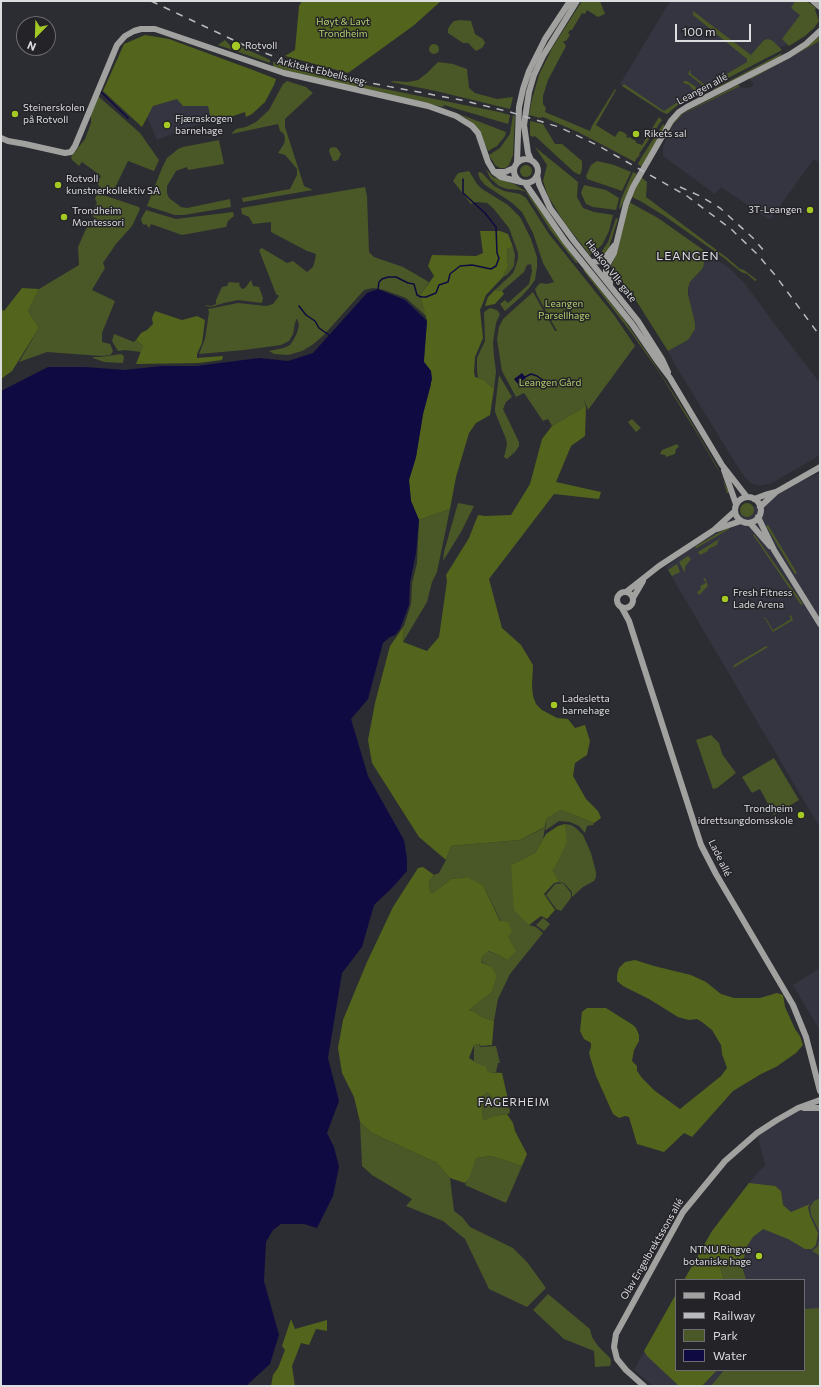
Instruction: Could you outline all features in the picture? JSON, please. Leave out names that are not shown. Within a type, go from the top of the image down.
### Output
[{"type":"street","points":[[523,182],[516,177],[515,165],[519,107],[527,78],[537,54],[570,1]]},
{"type":"street","points":[[494,172],[501,177],[523,182],[532,181],[537,175],[538,168],[531,160],[528,153],[524,125],[529,92],[534,74],[543,56],[577,1]]},
{"type":"street","points":[[813,1],[820,7]]},
{"type":"street","name":"Arkitekt Ebbells veg","points":[[1,138],[65,154],[71,152],[81,132],[117,45],[125,36],[134,31],[141,29],[155,29],[284,74],[428,106],[456,116],[465,120],[478,132],[488,162],[494,172]]},
{"type":"street","name":"Leangen allé","points":[[610,285],[606,267],[612,257],[626,204],[666,129],[678,112],[789,54],[806,44],[820,31]]},
{"type":"street","points":[[494,172],[505,172],[525,158],[531,160]]},
{"type":"street","name":"Haakon VIIs gate","points":[[537,175],[539,184],[550,208],[638,321],[662,359],[670,378]]},
{"type":"street","name":"Haakon VIIs gate","points":[[523,182],[565,240],[632,324],[670,378],[722,465],[747,497]]},
{"type":"street","name":"Leangen allé","points":[[592,262],[601,261],[615,245]]},
{"type":"street","name":"Haakon VIIs gate","points":[[722,465],[736,504]]},
{"type":"street","points":[[750,523],[758,517],[760,507],[776,492],[820,467]]},
{"type":"street","points":[[774,550],[750,523],[741,521],[736,517],[735,511],[736,504],[743,498],[747,497],[754,499],[776,492]]},
{"type":"street","points":[[754,499],[760,507]]},
{"type":"street","points":[[644,578],[633,598],[632,604],[625,608],[617,603],[617,598],[622,592],[626,592],[659,566],[714,530],[735,511]]},
{"type":"street","points":[[758,517],[774,550],[820,624]]},
{"type":"street","points":[[714,530],[741,521]]},
{"type":"street","points":[[626,592],[631,594],[633,598]]},
{"type":"street","name":"Lade allé","points":[[625,608],[701,845],[716,874],[796,1010],[806,1037],[820,1091]]},
{"type":"street","name":"Olav Engelbrektssons allé","points":[[644,1386],[622,1366],[615,1353],[614,1340],[622,1319],[683,1212],[701,1188],[725,1161],[757,1133],[798,1108],[820,1100]]},
{"type":"street","name":"Olav Engelbrektssons allé","points":[[798,1108],[820,1108]]},
{"type":"shaded area","points":[[670,1],[798,1],[813,11],[789,43],[670,109],[666,114],[620,84]]},
{"type":"shaded area","points":[[820,41],[819,161],[813,160],[770,220],[721,187],[715,194],[663,156],[663,147],[668,134],[673,124],[683,114],[738,87],[751,87],[754,84],[750,79]]},
{"type":"shaded area","points":[[199,71],[212,119],[157,140],[134,87]]},
{"type":"shaded area","points":[[708,254],[729,268],[745,284],[820,383],[820,455],[772,483],[759,486],[750,483],[739,469],[668,351],[688,340],[695,323],[692,315],[688,288],[690,282],[703,268],[706,255]]},
{"type":"shaded area","points":[[820,473],[820,828],[666,567],[714,530],[776,492]]},
{"type":"shaded area","points":[[820,968],[820,1031],[793,985]]},
{"type":"shaded area","name":"NTNU Ringve botaniske hage","points":[[798,1108],[820,1108],[820,1386],[653,1386],[634,1370],[675,1296],[675,1371],[805,1371],[805,1279],[685,1279],[712,1231],[749,1183],[765,1165],[757,1133]]},
{"type":"green space","name":"Høyt & Lavt Trondheim","points":[[302,1],[441,1],[413,26],[348,73],[285,56],[295,50],[299,6]]},
{"type":"green space","points":[[582,1],[600,1],[605,14],[598,17],[587,10],[585,14],[582,13],[572,30],[568,33],[570,35],[566,41],[563,41],[566,46],[548,80],[543,96],[543,104],[546,108],[545,112],[590,131],[615,89],[616,90],[596,125],[615,137],[619,131],[623,132],[627,135],[626,137],[629,137],[636,141],[636,143],[642,145],[659,117],[662,120],[635,162],[578,132],[543,117],[540,118],[529,115],[539,75],[552,48]]},
{"type":"green space","points":[[795,1],[807,1],[816,8],[815,10],[819,21],[805,36],[789,46],[782,39],[800,15],[791,8]]},
{"type":"green space","points":[[693,11],[751,55],[764,40],[768,39],[773,41],[782,50],[707,89],[688,74],[690,70],[690,73],[705,85],[708,85],[747,62],[747,59],[693,15]]},
{"type":"green space","points":[[454,21],[471,21],[475,34],[483,39],[485,43],[482,48],[476,51],[468,43],[463,43],[448,33],[448,29]]},
{"type":"green space","points":[[145,35],[169,39],[253,70],[276,79],[274,85],[265,102],[252,114],[246,117],[245,112],[212,123],[208,106],[183,106],[177,99],[153,106],[142,127],[103,91],[124,44]]},
{"type":"green space","points":[[820,36],[820,41],[751,79],[750,78],[803,49]]},
{"type":"green space","points":[[225,40],[230,45],[235,47],[239,46],[270,60],[270,63],[218,45]]},
{"type":"green space","points":[[434,44],[439,49],[434,54],[429,49]]},
{"type":"green space","points":[[782,53],[780,56],[712,90]]},
{"type":"green space","points":[[273,62],[280,62],[345,81],[499,112],[510,115],[508,124],[444,105],[443,107],[330,82],[273,67]]},
{"type":"green space","points":[[438,62],[453,64],[467,69],[469,88],[475,93],[497,99],[513,97],[510,109],[391,82],[408,82],[418,80]]},
{"type":"green space","points":[[287,81],[306,87],[313,93],[285,119],[285,127],[304,186],[313,190],[243,202],[242,198],[290,189],[297,175],[297,169],[292,163],[285,155],[278,153],[284,144],[285,139],[284,134],[280,131],[278,124],[231,134],[236,129],[246,127],[256,122],[269,110],[283,84]]},
{"type":"green space","points":[[684,81],[687,81],[696,87],[696,95],[678,105],[667,114],[622,86],[624,84],[664,111],[694,91],[689,85],[683,83]]},
{"type":"green space","points":[[738,85],[740,86],[683,114],[673,124],[666,136],[665,135],[674,121],[682,114]]},
{"type":"green space","points":[[98,96],[140,133],[159,160],[154,171],[128,161],[112,194],[100,187],[97,183],[101,176],[82,162],[79,166],[72,160],[71,157],[85,139],[91,123],[91,114]]},
{"type":"green space","points":[[454,112],[506,132],[505,136],[497,146],[488,151],[478,129],[466,118]]},
{"type":"green space","points":[[513,115],[515,116],[513,155],[509,165],[505,168],[500,168],[495,165],[489,155],[500,148],[510,134]]},
{"type":"green space","points":[[530,121],[543,124],[555,144],[562,144],[582,161],[580,175],[574,172],[535,136],[533,137],[530,135]]},
{"type":"green space","points":[[663,124],[665,126],[642,167],[638,164]]},
{"type":"green space","points":[[219,140],[224,164],[188,170],[187,167],[176,171],[167,186],[167,193],[169,198],[181,207],[187,208],[230,199],[231,207],[184,215],[175,215],[147,206],[167,158],[183,147]]},
{"type":"green space","points":[[535,147],[578,182],[577,197],[583,208],[594,212],[613,215],[609,231],[602,245],[590,255],[564,222],[548,196],[543,181],[547,165]]},
{"type":"green space","points":[[330,148],[337,148],[341,154],[338,160],[333,161],[329,151]]},
{"type":"green space","points":[[597,161],[614,165],[631,172],[622,191],[587,179],[586,176],[591,165]]},
{"type":"green space","points":[[524,165],[528,165],[532,171],[528,177],[524,177],[520,173],[520,169]]},
{"type":"green space","points":[[486,169],[493,177],[514,184],[528,193],[578,263],[576,263],[551,231],[526,192],[499,186],[490,178]]},
{"type":"green space","points":[[469,171],[482,189],[508,205],[520,217],[531,239],[537,257],[535,280],[522,296],[505,311],[500,304],[505,300],[508,303],[529,284],[532,271],[531,264],[527,265],[524,272],[502,291],[495,290],[513,273],[518,259],[518,253],[509,228],[493,208],[487,203],[476,202],[471,204],[453,181],[458,173]]},
{"type":"green space","points":[[479,172],[482,173],[494,186],[504,191],[520,194],[526,198],[549,234],[614,315],[635,346],[588,410],[583,396],[586,406],[552,426],[548,419],[543,421],[524,393],[516,397],[502,371],[497,339],[499,327],[503,319],[533,292],[555,331],[557,331],[535,289],[540,283],[547,284],[554,282],[543,263],[533,233],[522,212],[511,202],[485,185],[480,179]]},
{"type":"green space","points":[[633,172],[637,174],[620,209],[621,199]]},
{"type":"green space","points":[[641,177],[647,182],[646,197],[740,269],[744,270],[757,280],[755,281],[747,274],[741,272],[724,258],[666,217],[632,197]]},
{"type":"green space","points":[[584,185],[606,190],[619,198],[616,210],[593,207],[586,204],[581,193]]},
{"type":"green space","points":[[365,187],[367,196],[369,252],[374,257],[403,267],[429,282],[420,295],[426,316],[406,298],[384,290],[373,288],[364,290],[323,336],[302,351],[288,355],[274,354],[269,351],[284,348],[290,345],[297,333],[299,325],[297,318],[293,334],[289,341],[281,345],[199,354],[205,339],[209,312],[208,309],[238,303],[266,306],[273,304],[279,296],[276,294],[259,250],[262,248],[287,263],[293,261],[307,272],[313,267],[316,254],[307,251],[271,232],[271,222],[253,224],[249,217],[242,214],[241,208]]},
{"type":"green space","points":[[97,193],[139,207],[140,209],[132,226],[116,244],[103,263],[105,268],[92,290],[115,301],[102,333],[102,342],[110,344],[113,351],[110,355],[101,356],[47,352],[19,362],[39,328],[28,311],[39,289],[79,265],[78,247],[85,231],[94,217],[91,215],[97,203],[95,199]]},
{"type":"green space","points":[[629,202],[658,218],[712,256],[708,254],[706,255],[703,268],[690,282],[688,288],[695,329],[688,340],[668,351],[637,302],[611,266],[617,253]]},
{"type":"green space","points":[[146,210],[176,219],[233,212],[234,216],[228,221],[226,227],[182,235],[151,224],[149,228],[146,224],[144,225],[141,219]]},
{"type":"green space","points":[[616,218],[618,219],[609,249],[603,255],[602,251],[608,242]]},
{"type":"green space","points":[[480,231],[500,231],[508,234],[513,247],[507,249],[508,267],[502,278],[486,295],[480,310],[483,338],[475,357],[474,372],[475,377],[484,380],[494,389],[490,415],[476,423],[469,433],[456,477],[450,509],[419,520],[411,501],[409,480],[416,457],[423,414],[431,385],[431,371],[424,362],[427,321],[420,295],[434,276],[428,266],[432,255],[476,256],[483,253]]},
{"type":"green space","points":[[513,247],[515,255],[514,266],[508,274],[502,278],[508,267],[507,249]]},
{"type":"green space","points":[[583,270],[585,270],[625,321],[653,362],[686,413],[720,473],[659,372],[630,331]]},
{"type":"green space","points":[[251,280],[253,286],[259,287],[263,298],[262,303],[238,300],[211,307],[206,306],[216,304],[216,300],[222,287],[227,286],[229,282],[240,283],[239,285],[242,289],[245,288]]},
{"type":"green space","points":[[22,288],[39,289],[28,311],[39,328],[12,371],[1,379],[1,309],[4,311]]},
{"type":"green space","points":[[495,290],[502,291],[504,294],[495,304],[485,306],[488,297]]},
{"type":"green space","points":[[490,308],[497,310],[500,314],[496,323],[493,342],[496,371],[494,389],[484,380],[478,378],[477,370],[477,358],[485,341],[484,312]]},
{"type":"green space","points":[[155,311],[182,320],[197,316],[205,320],[202,343],[197,354],[197,358],[223,356],[222,360],[199,363],[136,364],[143,346],[136,340],[141,333],[153,324],[152,318]]},
{"type":"green space","points":[[114,334],[134,342],[136,340],[143,346],[141,352],[125,350],[118,351],[112,341]]},
{"type":"green space","points":[[121,354],[124,356],[123,363],[104,362],[93,358],[93,357]]},
{"type":"green space","points":[[499,375],[512,397],[506,402],[503,409],[519,442],[519,446],[515,452],[507,459],[504,457],[507,445],[506,439],[495,412]]},
{"type":"green space","points":[[586,406],[585,436],[571,446],[556,482],[601,492],[599,499],[554,494],[489,579],[502,628],[521,645],[533,665],[532,686],[536,704],[542,710],[557,718],[568,719],[575,728],[585,725],[590,741],[587,755],[575,763],[573,776],[586,799],[598,811],[601,818],[594,823],[561,810],[546,819],[545,827],[520,840],[451,846],[446,860],[419,837],[372,763],[368,740],[375,703],[390,646],[404,626],[403,642],[427,651],[439,637],[447,581],[446,575],[469,538],[478,515],[511,515],[530,484],[542,439],[552,426]]},
{"type":"green space","points":[[632,419],[641,428],[636,432],[628,422]]},
{"type":"green space","points":[[677,444],[679,447],[676,449],[675,454],[666,457],[665,455],[660,454],[662,450]]},
{"type":"green space","points":[[723,480],[729,493],[727,493]]},
{"type":"green space","points":[[458,503],[474,506],[461,532],[443,561],[444,552]]},
{"type":"green space","points":[[744,503],[750,503],[754,507],[754,513],[750,517],[744,517],[740,513],[740,507]]},
{"type":"green space","points":[[450,509],[437,572],[432,582],[427,602],[403,642],[404,626],[411,604],[412,583],[417,563],[419,520]]},
{"type":"green space","points":[[768,525],[797,573],[795,574],[766,526]]},
{"type":"green space","points":[[729,527],[729,529],[695,549],[696,546]]},
{"type":"green space","points":[[754,534],[803,604],[801,605],[753,535]]},
{"type":"green space","points":[[721,538],[717,545],[700,555],[698,552]]},
{"type":"green space","points":[[688,556],[691,559],[685,567],[685,573],[679,562]]},
{"type":"green space","points":[[677,564],[680,572],[672,576],[668,570]]},
{"type":"green space","points":[[703,578],[705,578],[708,586],[699,595],[697,592],[701,589],[700,586],[706,583]]},
{"type":"green space","points":[[791,615],[793,620],[773,632],[764,617],[773,630],[791,619],[789,616]]},
{"type":"green space","points":[[766,646],[768,647],[733,668],[734,665]]},
{"type":"green space","points":[[711,735],[719,743],[722,754],[736,773],[717,788],[713,789],[696,740]]},
{"type":"green space","points":[[774,758],[799,800],[774,815],[760,789],[752,793],[742,777]]},
{"type":"green space","points":[[561,810],[594,823],[593,825],[587,826],[585,833],[579,826],[570,822],[559,821],[546,830],[545,828],[543,839],[535,853],[511,865],[529,925],[536,927],[543,933],[510,974],[498,999],[494,1021],[482,1017],[469,1010],[492,992],[497,977],[491,967],[481,961],[482,957],[487,951],[497,954],[507,960],[508,936],[483,885],[466,877],[451,879],[433,893],[430,892],[429,881],[434,875],[439,873],[451,846],[520,840],[546,827],[546,819]]},
{"type":"green space","points":[[565,824],[576,828],[583,835],[591,853],[596,872],[594,881],[583,887],[572,897],[572,892],[564,883],[559,882],[551,870],[557,864],[566,842]]},
{"type":"green space","points":[[565,824],[567,842],[557,864],[552,870],[559,882],[554,883],[544,894],[555,910],[547,919],[541,916],[529,925],[514,910],[511,865],[535,853],[546,834],[558,826]]},
{"type":"green space","points":[[423,867],[434,875],[429,881],[430,892],[433,893],[451,879],[467,877],[483,885],[500,921],[508,922],[512,931],[508,937],[516,951],[507,960],[488,951],[482,957],[481,962],[492,967],[497,977],[492,992],[469,1010],[494,1021],[492,1045],[474,1045],[469,1058],[480,1065],[485,1066],[488,1072],[502,1073],[509,1104],[500,1105],[487,1092],[482,1097],[483,1120],[494,1116],[507,1114],[513,1123],[515,1131],[527,1154],[522,1166],[491,1156],[476,1158],[469,1178],[465,1183],[450,1178],[437,1163],[372,1133],[360,1122],[354,1097],[342,1073],[338,1048],[343,1020],[367,962],[393,907],[418,868]]},
{"type":"green space","points":[[563,883],[571,893],[571,898],[561,911],[556,909],[546,895],[555,884]]},
{"type":"green space","points":[[543,918],[550,924],[544,931],[536,925]]},
{"type":"green space","points":[[635,960],[691,975],[706,982],[721,994],[734,998],[760,998],[777,993],[783,995],[785,1007],[803,1045],[796,1053],[776,1067],[733,1091],[692,1137],[684,1133],[664,1152],[637,1144],[629,1117],[625,1116],[619,1118],[613,1114],[596,1076],[591,1060],[589,1053],[591,1043],[584,1039],[580,1031],[582,1012],[587,1008],[606,1008],[633,1025],[639,1035],[639,1041],[634,1050],[632,1061],[637,1066],[637,1071],[655,1091],[680,1109],[721,1076],[727,1068],[722,1054],[721,1045],[712,1030],[702,1022],[697,1019],[689,1020],[678,1017],[649,999],[623,986],[617,981],[619,968],[625,962]]},
{"type":"green space","points":[[479,1044],[480,1047],[496,1046],[500,1063],[498,1063],[496,1072],[488,1072],[474,1061],[474,1045]]},
{"type":"green space","points":[[487,1092],[500,1105],[509,1104],[510,1113],[483,1120],[482,1097]]},
{"type":"green space","points":[[360,1122],[372,1133],[437,1163],[450,1178],[454,1211],[462,1217],[470,1227],[513,1248],[527,1262],[546,1288],[527,1307],[489,1289],[465,1239],[443,1221],[406,1206],[412,1199],[372,1175],[362,1166]]},
{"type":"green space","points":[[491,1156],[522,1166],[506,1203],[465,1185],[476,1158]]},
{"type":"green space","points":[[749,1183],[775,1186],[781,1191],[783,1205],[791,1212],[810,1204],[808,1207],[810,1216],[818,1233],[816,1245],[812,1249],[805,1249],[788,1239],[763,1229],[753,1237],[747,1246],[743,1262],[720,1268],[724,1279],[685,1279],[712,1231]]},
{"type":"green space","points":[[820,1198],[820,1233],[811,1215],[810,1207],[814,1201]]},
{"type":"green space","points":[[820,1233],[820,1256],[812,1251],[818,1246]]},
{"type":"green space","points":[[741,1262],[746,1279],[724,1279],[720,1268]]},
{"type":"green space","points":[[548,1294],[590,1329],[592,1337],[598,1346],[610,1358],[610,1366],[595,1367],[594,1351],[564,1339],[533,1310]]},
{"type":"green space","points":[[675,1296],[675,1371],[716,1371],[702,1386],[679,1386],[647,1356],[644,1351]]},
{"type":"green space","points":[[820,1308],[820,1386],[711,1386],[723,1371],[805,1371],[805,1309]]},
{"type":"green space","points":[[291,1319],[295,1329],[327,1320],[327,1331],[316,1329],[309,1345],[301,1343],[292,1366],[295,1386],[271,1386],[273,1375],[278,1368],[285,1350],[282,1346]]},
{"type":"water","points":[[378,289],[405,300],[427,321],[424,362],[431,371],[432,379],[423,414],[416,457],[409,480],[411,501],[419,520],[416,553],[410,582],[409,605],[400,629],[395,635],[383,643],[368,699],[351,719],[368,776],[404,840],[407,871],[374,905],[362,947],[342,973],[328,1058],[339,1101],[327,1133],[334,1147],[339,1167],[333,1196],[317,1228],[304,1224],[281,1224],[273,1230],[266,1242],[264,1281],[279,1335],[270,1364],[246,1386],[1,1386],[1,391],[48,367],[85,367],[125,370],[161,366],[196,366],[259,358],[288,361],[313,353],[367,293]]},
{"type":"water","points":[[522,373],[526,378],[518,384],[514,379]]},
{"type":"waterway","points":[[101,92],[128,118]]},
{"type":"waterway","points":[[378,289],[379,282],[382,279],[396,277],[408,283],[414,284],[417,295],[426,297],[436,293],[439,285],[448,282],[450,274],[460,266],[472,265],[491,269],[496,266],[499,258],[497,253],[496,227],[485,213],[463,193],[463,179]]},
{"type":"waterway","points":[[299,306],[306,315],[315,321],[319,328],[329,335]]},
{"type":"waterway","points":[[525,377],[531,374],[547,383]]},
{"type":"railway","points":[[151,1],[246,46],[297,65],[349,79],[461,100],[510,112],[559,127],[597,145],[687,196],[731,229],[757,254],[775,275],[820,336]]},
{"type":"railway","points":[[680,187],[700,196],[720,208],[753,238],[765,252]]},
{"type":"place","name":"Rotvoll","points":[[236,46]]},
{"type":"place","name":"Steinerskolen på Rotvoll","points":[[15,114]]},
{"type":"place","name":"Fjæraskogen barnehage","points":[[167,125]]},
{"type":"place","name":"Rikets sal","points":[[636,134]]},
{"type":"place","name":"Rotvoll kunstnerkollektiv SA","points":[[58,185]]},
{"type":"place","name":"3T-Leangen","points":[[810,210]]},
{"type":"place","name":"Trondheim Montessori","points":[[64,217]]},
{"type":"place","name":"Fresh Fitness Lade Arena","points":[[725,599]]},
{"type":"place","name":"Ladesletta barnehage","points":[[554,705]]},
{"type":"place","name":"Trondheim idrettsungdomsskole","points":[[801,815]]},
{"type":"place","name":"NTNU Ringve botaniske hage","points":[[759,1256]]},
{"type":"district","name":"LEANGEN","points":[[688,256]]},
{"type":"district","name":"FAGERHEIM","points":[[514,1102]]},
{"type":"park label","name":"Leangen Parsellhage","points":[[564,310]]},
{"type":"park label","name":"Leangen Gård","points":[[550,383]]}]
